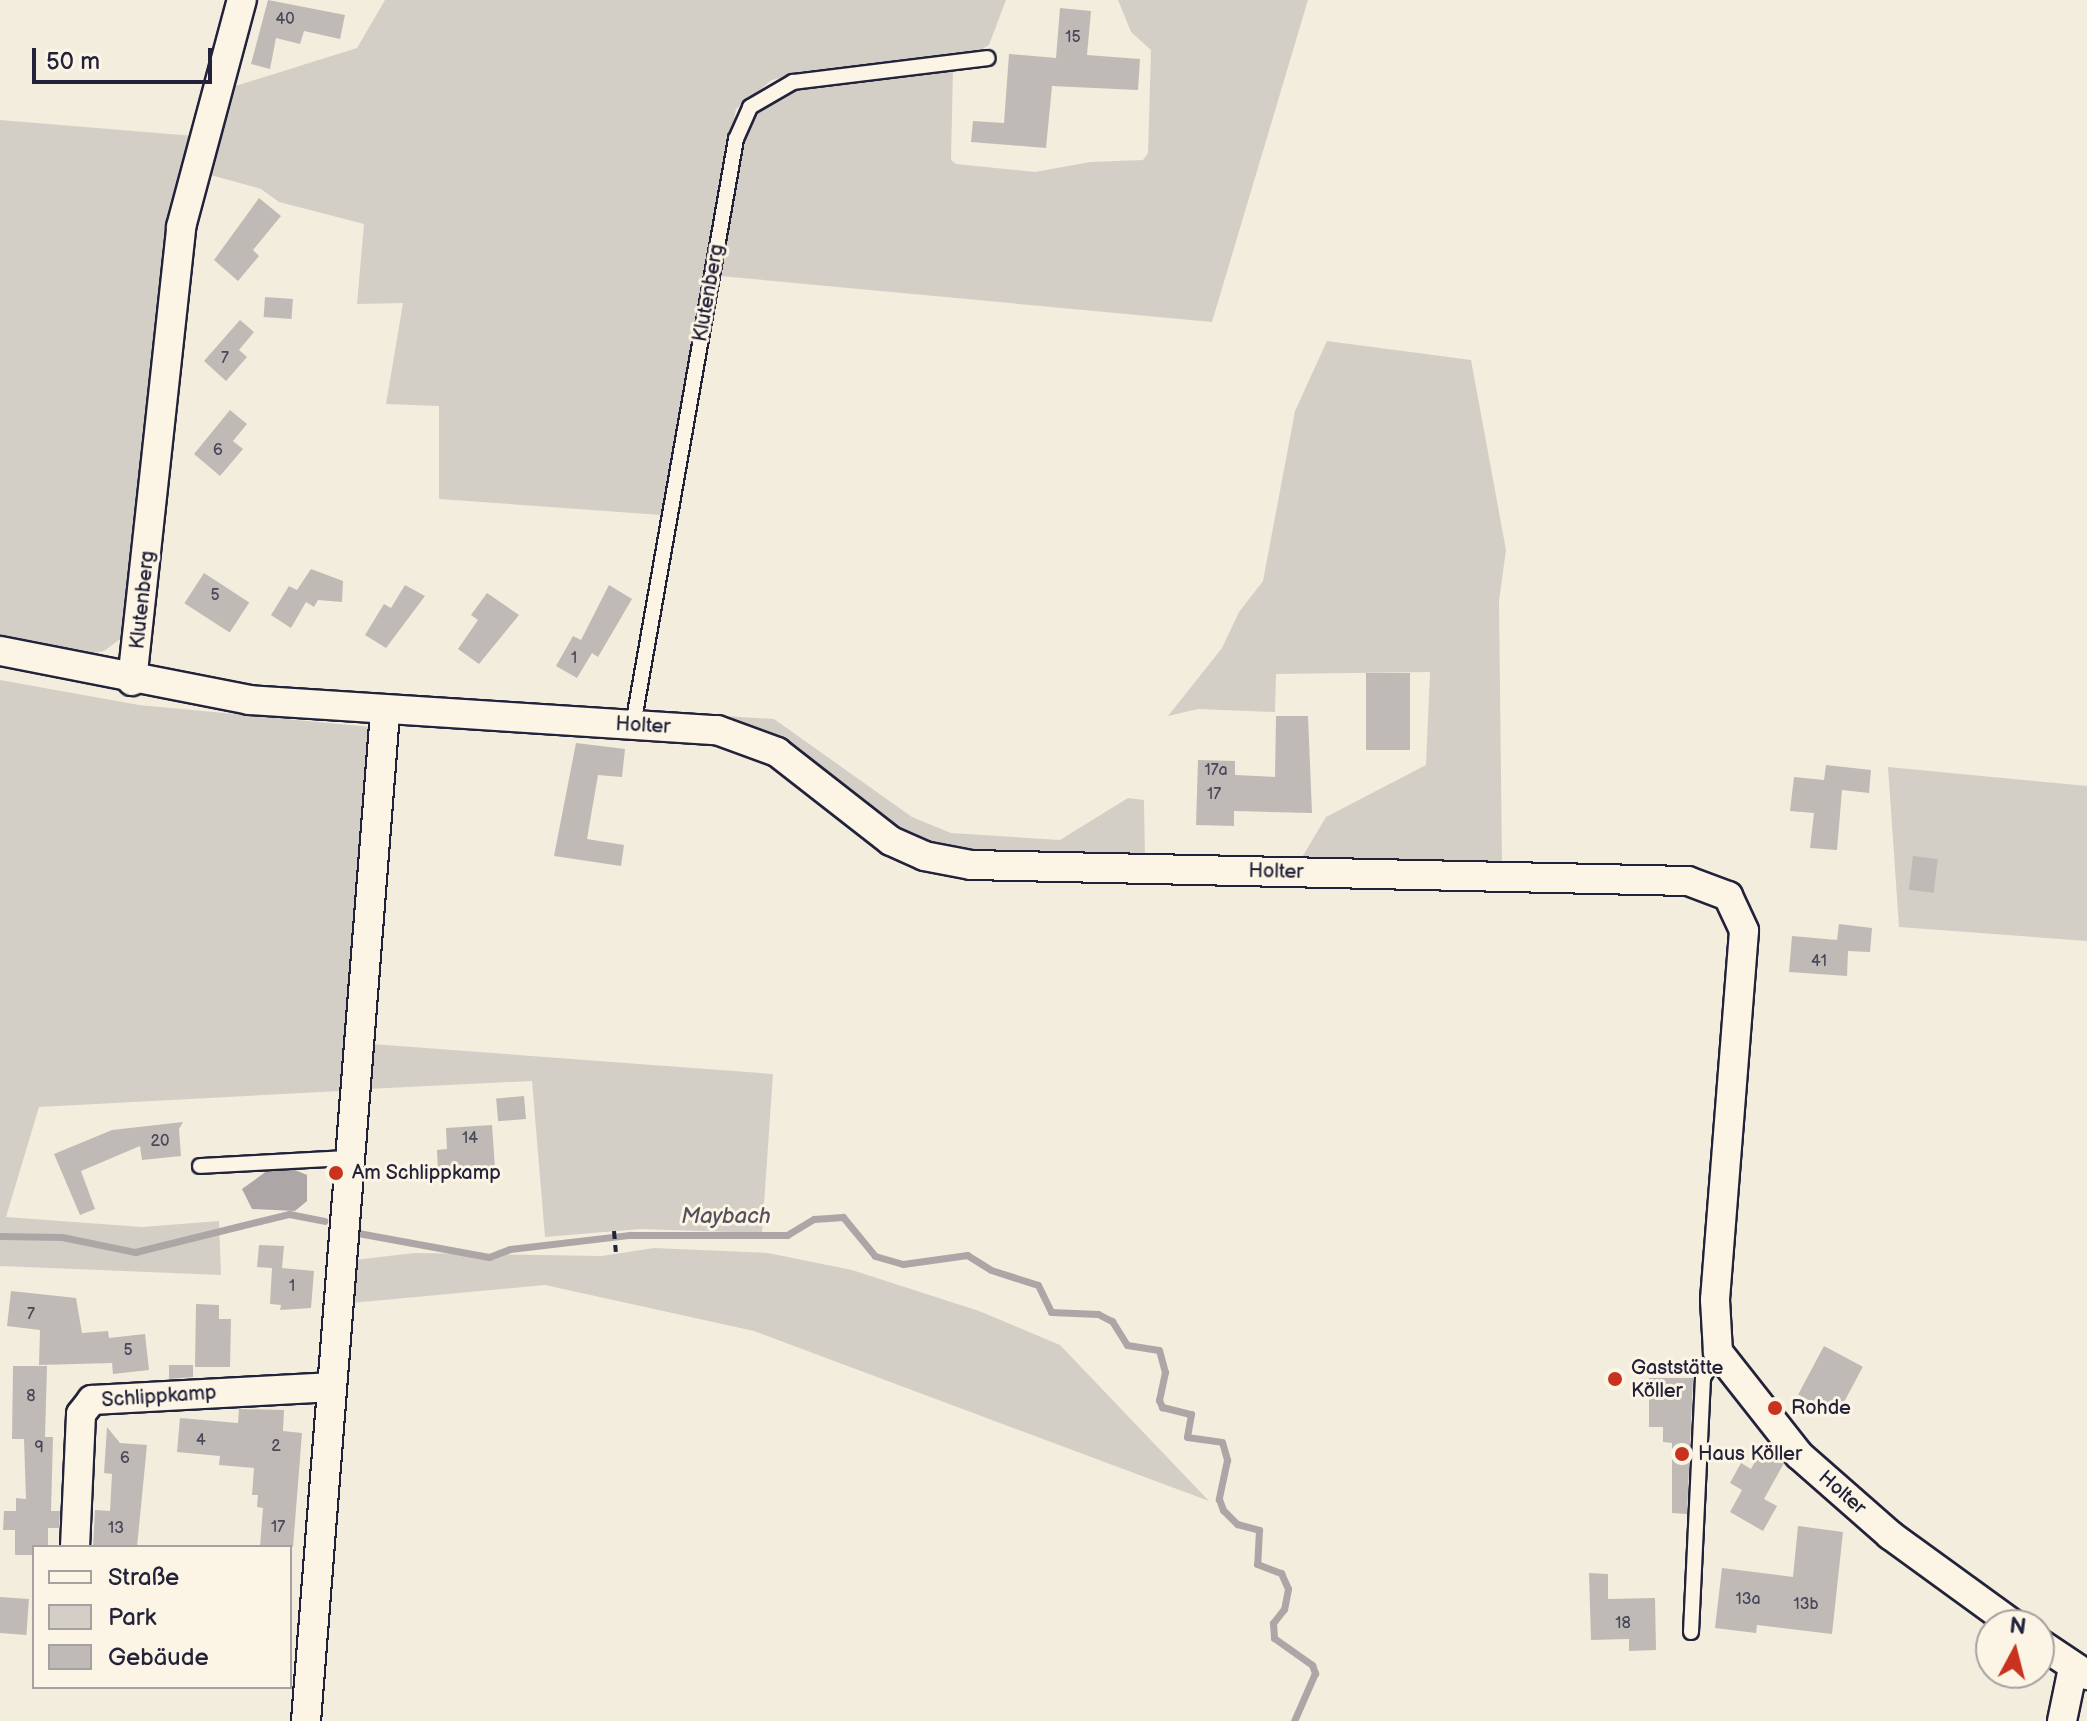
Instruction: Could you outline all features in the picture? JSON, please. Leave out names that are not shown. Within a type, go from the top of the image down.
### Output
[{"type":"street","name":"Klutenberg","points":[[132,681],[181,227],[242,0]]},
{"type":"street","name":"Holter","points":[[0,651],[132,681],[249,700],[385,712],[633,725],[747,737],[777,752],[891,841],[924,856],[971,865],[1688,881],[1728,896],[1744,931],[1715,1300],[1718,1352],[1799,1455],[1890,1535],[1992,1609]]},
{"type":"street","points":[[306,1721],[302,1598],[329,1387],[385,712]]},
{"type":"street","name":"Schlippkamp","points":[[75,1545],[81,1414],[92,1400],[329,1387]]},
{"type":"street","points":[[2055,1654],[2080,1671],[2062,1721]]},
{"type":"lane","name":"Klutenberg","points":[[633,725],[736,139],[750,107],[793,82],[988,58]]},
{"type":"lane","points":[[200,1166],[349,1158]]},
{"type":"lane","points":[[1691,1632],[1703,1378],[1718,1352]]},
{"type":"path","points":[[614,1231],[616,1252]]},
{"type":"green space","points":[[385,0],[1006,0],[989,45],[972,55],[799,73],[772,80],[736,109],[661,515],[439,499],[439,406],[386,404],[403,303],[357,304],[364,224],[279,202],[261,189],[207,174],[229,88],[357,48]]},
{"type":"green space","points":[[1118,0],[1308,0],[1212,322],[720,276],[747,127],[768,101],[786,91],[953,69],[951,160],[956,164],[1035,172],[1090,162],[1143,160],[1148,153],[1151,50],[1131,32]]},
{"type":"green space","points":[[0,120],[194,136],[123,637],[104,651],[83,655],[0,637]]},
{"type":"green space","points":[[1327,341],[1471,360],[1506,550],[1499,601],[1502,862],[1298,864],[1326,817],[1426,765],[1430,672],[1276,674],[1275,712],[1198,709],[1168,716],[1222,648],[1239,612],[1263,581],[1295,411]]},
{"type":"green space","points":[[0,680],[139,705],[371,727],[341,1091],[39,1107],[6,1217],[142,1227],[219,1221],[221,1275],[0,1266]]},
{"type":"green space","points":[[693,714],[774,719],[912,817],[951,833],[1060,840],[1128,798],[1144,800],[1145,859],[957,856],[898,836],[763,732]]},
{"type":"green space","points":[[1888,767],[2087,786],[2087,941],[1899,927]]},
{"type":"green space","points":[[372,1044],[773,1074],[762,1233],[640,1229],[545,1237],[532,1081],[367,1089]]},
{"type":"green space","points":[[654,1248],[768,1253],[852,1270],[979,1311],[1060,1345],[1209,1501],[754,1331],[545,1285],[351,1303],[354,1260],[414,1253],[602,1256]]},
{"type":"shaded area","points":[[278,1163],[307,1175],[307,1201],[295,1211],[252,1209],[242,1189]]},
{"type":"building","points":[[268,0],[345,15],[340,39],[304,31],[300,44],[276,38],[270,69],[251,64]]},
{"type":"building","points":[[1060,8],[1091,11],[1087,55],[1140,59],[1138,90],[1052,86],[1046,148],[971,142],[973,121],[1004,123],[1009,54],[1056,58]]},
{"type":"building","points":[[259,198],[281,216],[253,250],[259,256],[238,281],[214,260]]},
{"type":"building","points":[[265,297],[293,299],[292,319],[264,317]]},
{"type":"building","points":[[240,320],[254,332],[239,350],[247,357],[226,381],[204,361]]},
{"type":"building","points":[[230,410],[247,424],[233,441],[243,449],[220,476],[194,454]]},
{"type":"building","points":[[311,569],[343,581],[342,602],[318,600],[314,607],[306,602],[291,628],[271,615],[289,586],[297,590]]},
{"type":"building","points":[[204,573],[249,602],[230,633],[184,603]]},
{"type":"building","points":[[405,585],[425,596],[386,648],[365,635],[384,604],[391,608]]},
{"type":"building","points":[[609,585],[632,599],[598,657],[592,653],[577,678],[556,666],[573,636],[581,640]]},
{"type":"building","points":[[487,593],[519,615],[479,664],[458,649],[478,620],[471,615]]},
{"type":"building","points":[[1366,673],[1410,673],[1410,750],[1366,750]]},
{"type":"building","points":[[1276,716],[1308,716],[1312,813],[1234,811],[1234,826],[1196,825],[1198,760],[1235,761],[1235,775],[1275,777]]},
{"type":"building","points":[[576,743],[625,749],[622,777],[598,775],[587,839],[624,845],[621,866],[554,856]]},
{"type":"building","points":[[1826,765],[1871,770],[1869,793],[1842,790],[1837,850],[1810,848],[1814,813],[1790,811],[1794,777],[1824,780]]},
{"type":"building","points":[[1913,856],[1938,859],[1934,893],[1909,890]]},
{"type":"building","points":[[1839,924],[1872,928],[1870,952],[1848,951],[1847,976],[1789,972],[1792,936],[1837,940]]},
{"type":"building","points":[[524,1096],[526,1119],[498,1121],[496,1098]]},
{"type":"building","points":[[183,1122],[179,1129],[181,1156],[142,1160],[140,1146],[81,1171],[95,1209],[80,1215],[54,1154],[112,1130]]},
{"type":"building","points":[[492,1125],[495,1168],[438,1172],[437,1150],[447,1149],[446,1128]]},
{"type":"building","points":[[259,1245],[284,1246],[282,1268],[314,1271],[311,1308],[280,1310],[281,1305],[270,1304],[272,1268],[257,1267]]},
{"type":"building","points":[[11,1291],[76,1298],[82,1333],[108,1331],[109,1338],[145,1334],[149,1370],[113,1374],[112,1363],[39,1365],[40,1330],[7,1326]]},
{"type":"building","points":[[196,1304],[219,1305],[219,1319],[231,1319],[230,1367],[195,1367]]},
{"type":"building","points":[[1824,1346],[1863,1367],[1837,1415],[1798,1395]]},
{"type":"building","points":[[169,1365],[193,1365],[193,1377],[169,1379]]},
{"type":"building","points":[[13,1366],[47,1366],[45,1437],[53,1437],[51,1511],[60,1511],[59,1528],[48,1528],[48,1545],[32,1545],[32,1555],[15,1555],[15,1530],[3,1530],[4,1511],[16,1511],[16,1498],[26,1499],[24,1439],[12,1439]]},
{"type":"building","name":"Haus Köller","points":[[1649,1378],[1693,1378],[1687,1514],[1672,1513],[1672,1443],[1663,1442],[1663,1427],[1649,1427]]},
{"type":"building","points":[[239,1409],[284,1410],[283,1431],[302,1433],[293,1547],[260,1545],[263,1508],[257,1507],[258,1495],[252,1495],[254,1468],[219,1465],[220,1456],[177,1452],[180,1418],[238,1423]]},
{"type":"building","points":[[107,1427],[120,1443],[147,1445],[137,1545],[93,1545],[95,1510],[110,1511],[112,1474],[104,1473]]},
{"type":"building","points":[[1762,1449],[1784,1463],[1764,1499],[1777,1506],[1763,1531],[1730,1512],[1742,1490],[1730,1483],[1741,1463],[1751,1469]]},
{"type":"building","points":[[1798,1526],[1843,1532],[1832,1634],[1757,1625],[1756,1633],[1715,1628],[1722,1568],[1793,1577]]},
{"type":"building","points":[[1589,1573],[1608,1574],[1608,1599],[1655,1598],[1656,1650],[1629,1651],[1629,1639],[1591,1640]]},
{"type":"building","points":[[0,1597],[29,1599],[26,1635],[0,1633]]},
{"type":"waterway","name":"Maybach","points":[[0,1236],[62,1237],[135,1252],[289,1214],[324,1221]]},
{"type":"waterway","name":"Maybach","points":[[358,1233],[489,1257],[510,1249],[630,1235],[787,1235],[814,1219],[843,1217],[875,1256],[903,1264],[967,1255],[991,1270],[1038,1285],[1051,1312],[1098,1314],[1112,1321],[1127,1345],[1159,1350],[1165,1372],[1159,1400],[1162,1407],[1191,1414],[1187,1437],[1222,1442],[1227,1460],[1219,1499],[1223,1510],[1237,1524],[1259,1530],[1257,1564],[1281,1573],[1288,1589],[1284,1609],[1273,1623],[1274,1638],[1312,1665],[1315,1673],[1294,1721]]},
{"type":"place","name":"Am Schlippkamp","points":[[336,1173]]},
{"type":"place","name":"Gaststätte Köller","points":[[1615,1379]]},
{"type":"place","name":"Rohde","points":[[1775,1408]]},
{"type":"place","name":"Haus Köller","points":[[1682,1454]]}]
